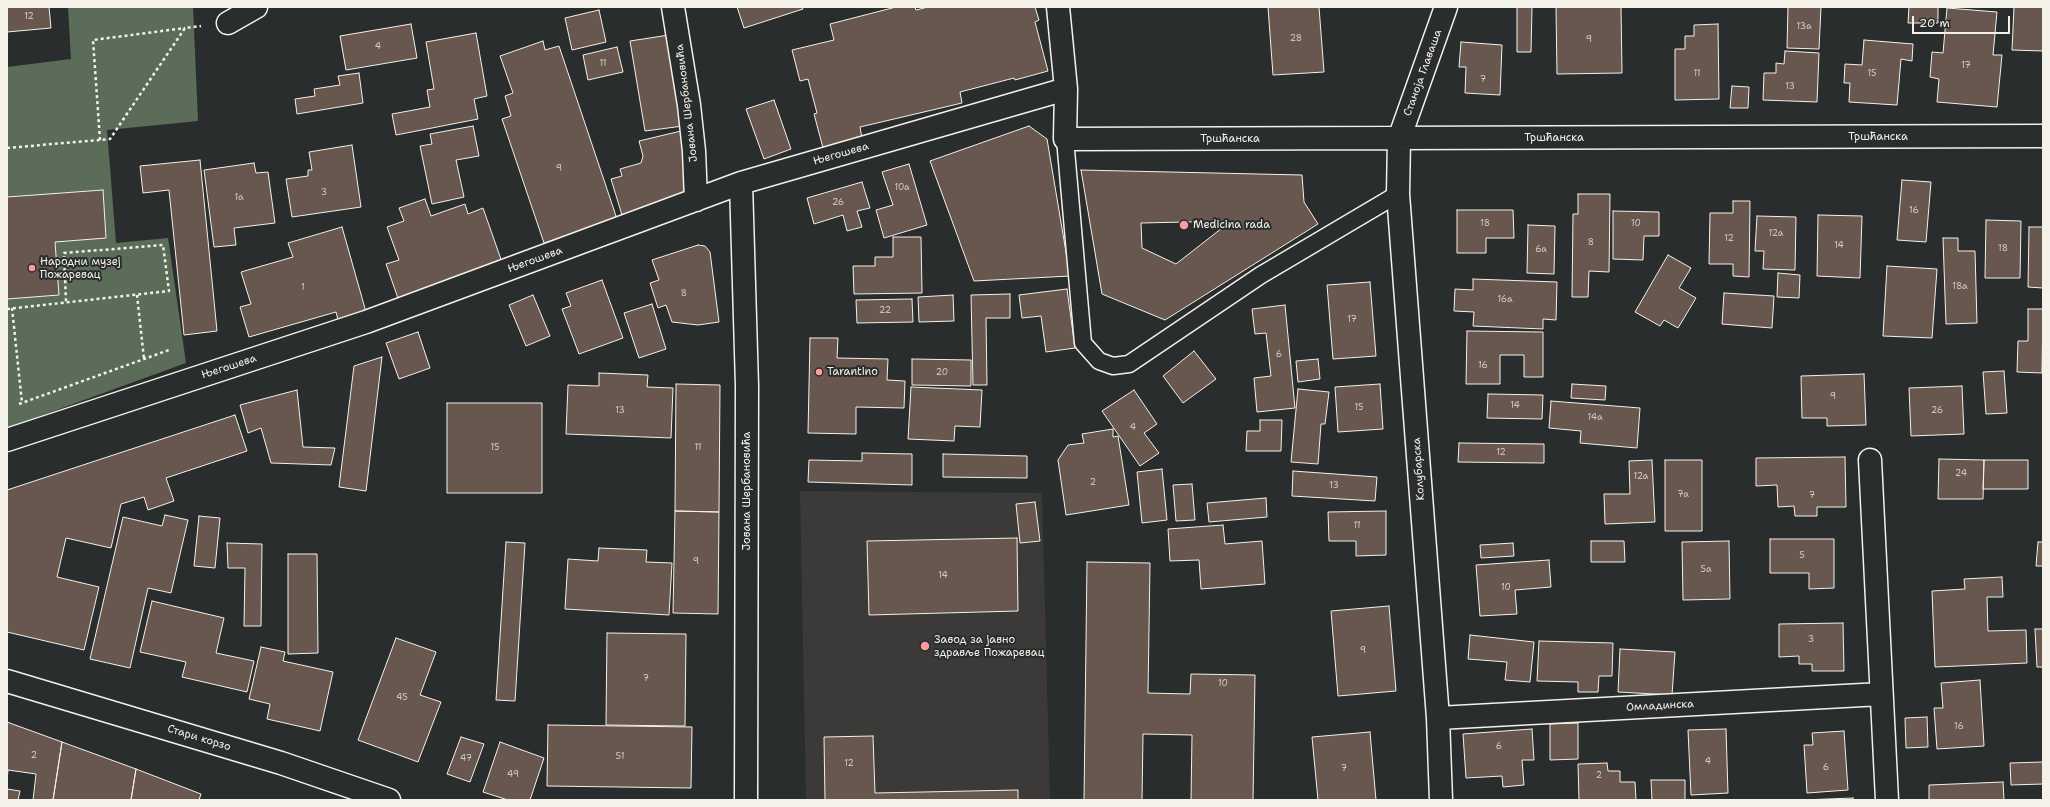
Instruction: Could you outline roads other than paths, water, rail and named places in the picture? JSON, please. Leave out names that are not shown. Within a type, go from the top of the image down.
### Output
[{"type":"street","points":[[228,23],[256,7]]},
{"type":"street","name":"Јована Шербановића","points":[[673,7],[691,128],[696,200]]},
{"type":"street","points":[[1058,7],[1066,90],[1065,139]]},
{"type":"street","name":"Станоја Главаша","points":[[1399,138],[1446,7]]},
{"type":"street","name":"Његошева","points":[[7,440],[366,322],[741,183],[1066,90]]},
{"type":"street","name":"Тршћанска","points":[[1065,139],[2043,136]]},
{"type":"street","name":"Колубарска","points":[[1399,138],[1398,194],[1438,718],[1441,800]]},
{"type":"street","name":"Јована Шербановића","points":[[741,183],[746,386],[746,800]]},
{"type":"street","points":[[1870,460],[1887,800]]},
{"type":"street","name":"Стари корзо","points":[[7,681],[282,763],[389,800]]},
{"type":"street","name":"Омладинска","points":[[1438,718],[1881,694]]},
{"type":"lane","points":[[1065,139],[1083,343],[1099,361],[1113,366],[1129,364],[1261,275],[1398,194]]},
{"type":"place","name":"Medicina rada","points":[[1184,225]]},
{"type":"place","name":"Народни музеј Пожаревац","points":[[32,268]]},
{"type":"place","name":"Tarantino","points":[[819,372]]},
{"type":"place","name":"Завод за јавно здравље Пожаревац","points":[[925,646]]}]
